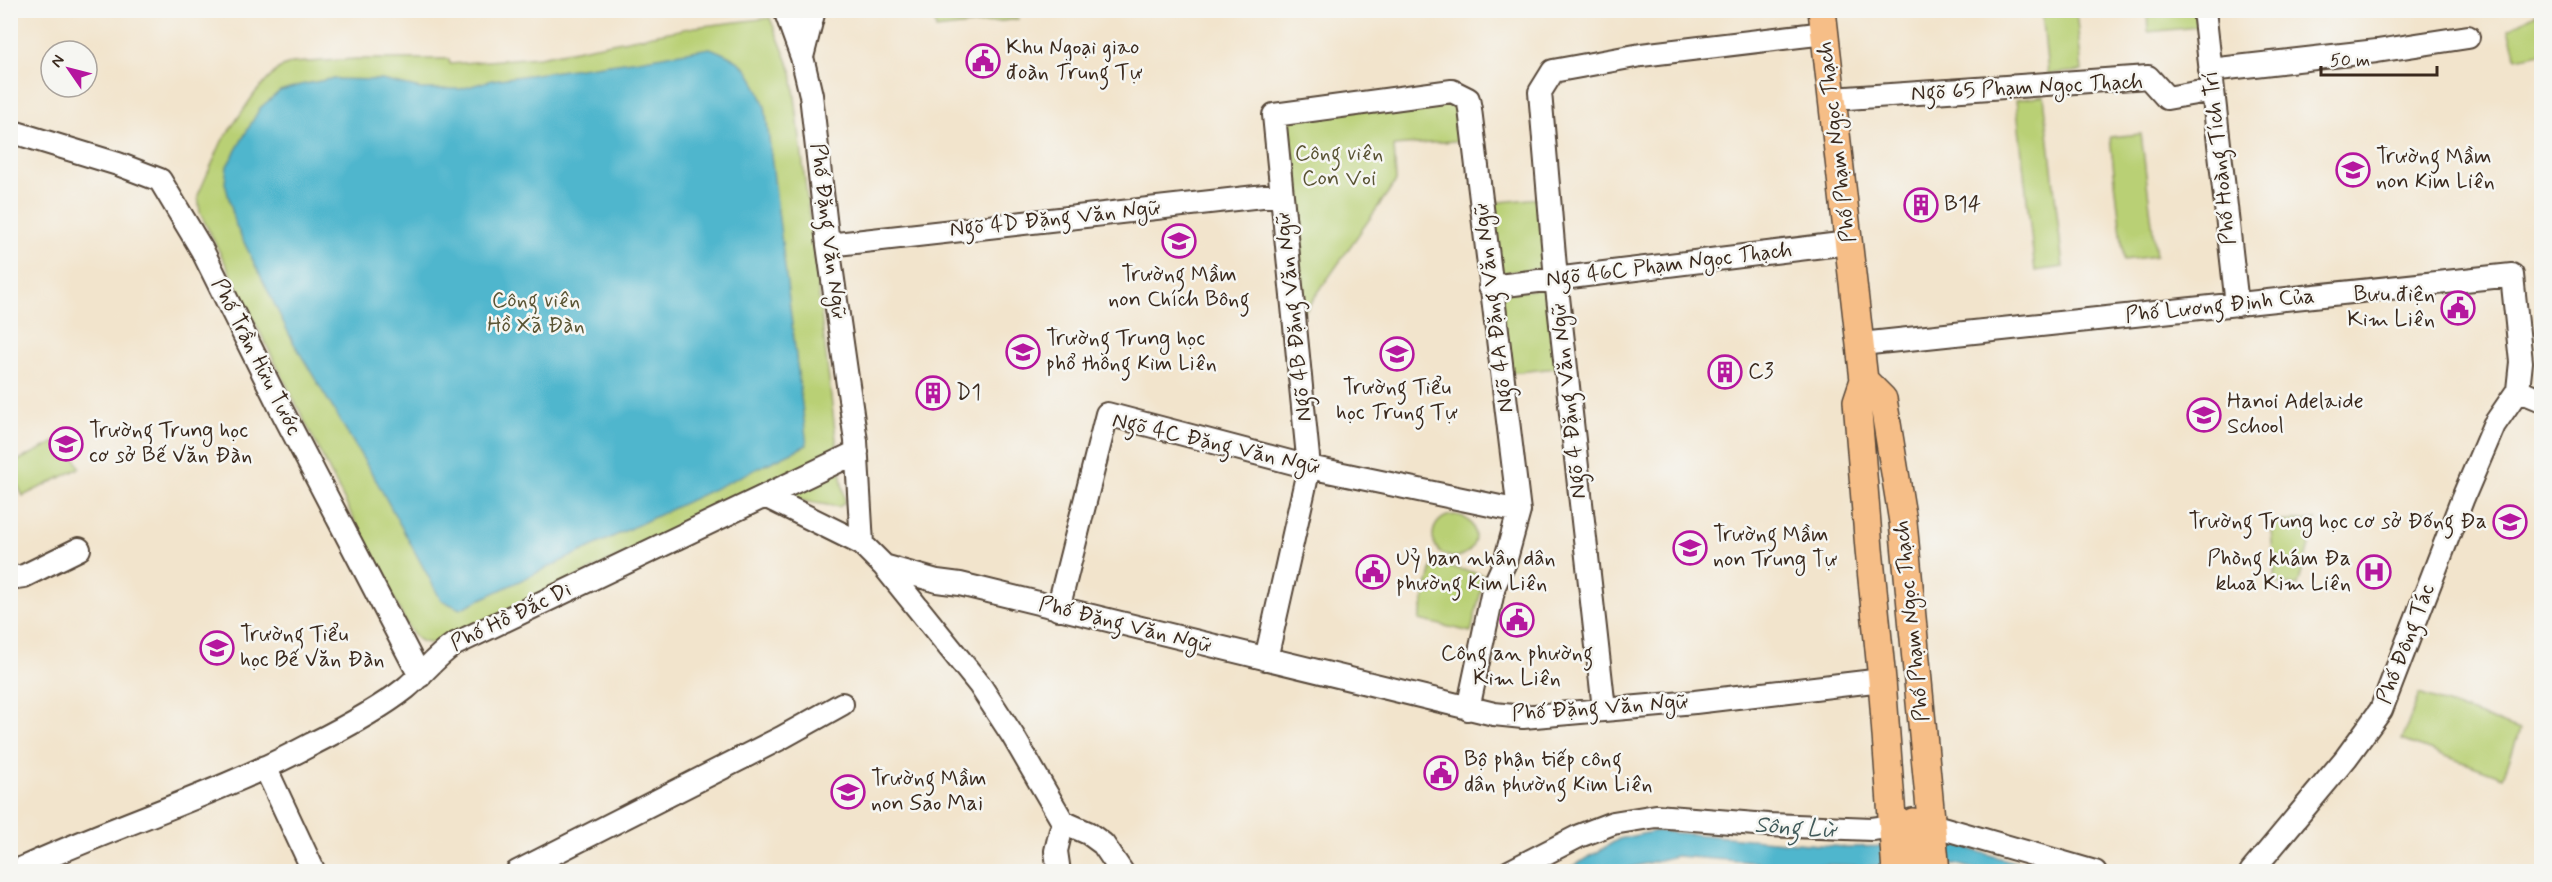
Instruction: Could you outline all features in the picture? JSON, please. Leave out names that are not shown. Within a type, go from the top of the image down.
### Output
[{"type":"main road","name":"Phố Phạm Ngọc Thạch","points":[[1823,22],[1861,344],[1864,380],[1857,401],[1882,680],[1896,872]]},
{"type":"main road","name":"Phố Phạm Ngọc Thạch","points":[[1864,380],[1883,399],[1904,522],[1936,872]]},
{"type":"main road","points":[[1892,459],[1890,546],[1917,872]]},
{"type":"main road","points":[[1864,464],[1890,546]]},
{"type":"street","name":"Phố Đặng Văn Ngữ","points":[[785,10],[802,57],[811,95],[828,245],[857,452],[862,544],[884,566],[937,582],[960,584],[1468,709],[1523,717],[1695,702],[1882,680]]},
{"type":"street","name":"Phố Đặng Văn Ngữ","points":[[802,57],[814,10]]},
{"type":"street","name":"Phố Hoàng Tích Trí","points":[[2204,10],[2237,305]]},
{"type":"street","name":"Ngõ 4 Đặng Văn Ngữ","points":[[1604,709],[1556,279],[1540,92],[1553,71],[1823,22]]},
{"type":"street","points":[[2212,80],[2468,37]]},
{"type":"street","name":"Ngõ 65 Phạm Ngọc Thạch","points":[[1833,99],[2148,77],[2168,98],[2212,80]]},
{"type":"street","name":"Ngõ 4A Đặng Văn Ngữ","points":[[1274,115],[1452,91],[1468,99],[1519,511],[1505,562],[1494,586],[1468,709]]},
{"type":"street","name":"Ngõ 4B Đặng Văn Ngữ","points":[[1266,659],[1309,467],[1274,115]]},
{"type":"street","name":"Phố Trần Hữu Tước","points":[[10,131],[118,164],[160,180],[202,250],[281,409],[420,676]]},
{"type":"street","name":"Ngõ 4D Đặng Văn Ngữ","points":[[828,245],[1281,194]]},
{"type":"street","name":"Ngõ 46C Phạm Ngọc Thạch","points":[[1490,287],[1848,243]]},
{"type":"street","name":"Phố Lương Định Của","points":[[1861,344],[2512,275],[2521,362],[2518,390]]},
{"type":"street","points":[[2518,390],[2541,400]]},
{"type":"street","name":"Phố Đông Tác","points":[[2251,872],[2346,758],[2381,710],[2462,500],[2490,435],[2518,390]]},
{"type":"street","name":"Ngõ 4C Đặng Văn Ngữ","points":[[1058,609],[1107,414],[1309,467],[1519,511]]},
{"type":"street","name":"Phố Hồ Đắc Di","points":[[14,872],[106,831],[265,767],[318,741],[404,689],[420,676],[439,654],[494,625],[857,452]]},
{"type":"street","points":[[765,496],[862,544]]},
{"type":"street","points":[[10,578],[24,576],[79,549]]},
{"type":"street","points":[[884,566],[996,708],[1063,822],[1088,833],[1104,844],[1122,872]]},
{"type":"street","points":[[921,613],[929,587],[937,582]]},
{"type":"street","points":[[405,649],[439,654]]},
{"type":"street","points":[[517,872],[781,738],[842,704]]},
{"type":"street","points":[[265,767],[314,872]]},
{"type":"street","points":[[1509,872],[1579,836],[1613,823],[1637,818],[1656,816],[1768,825],[1872,829],[1894,826]]},
{"type":"street","points":[[1059,872],[1056,851],[1063,822]]},
{"type":"street","points":[[1932,830],[2095,872]]},
{"type":"green space","points":[[934,11],[1017,11],[1018,19],[936,29]]},
{"type":"green space","points":[[2042,11],[2076,11],[2082,71],[2048,74]]},
{"type":"green space","points":[[2147,11],[2195,11],[2197,27],[2148,32]]},
{"type":"green space","points":[[2541,11],[2541,53],[2516,58],[2508,29]]},
{"type":"green space","name":"Công viên Hồ Xã Đàn","points":[[770,18],[792,72],[837,447],[833,453],[444,641],[426,643],[417,639],[407,625],[200,213],[198,195],[222,141],[255,93],[278,69],[292,63],[356,59],[449,59],[450,64],[539,57],[695,27]]},
{"type":"green space","points":[[2044,96],[2063,267],[2035,271],[2016,100]]},
{"type":"green space","name":"Công viên Con Voi","points":[[1452,98],[1462,103],[1466,140],[1394,146],[1396,181],[1301,317],[1280,120]]},
{"type":"green space","points":[[2141,134],[2156,256],[2124,260],[2110,137]]},
{"type":"green space","points":[[1540,198],[1547,268],[1497,273],[1490,203]]},
{"type":"green space","points":[[1548,288],[1556,368],[1509,373],[1501,293]]},
{"type":"green space","points":[[65,437],[80,468],[23,496],[11,471],[11,464]]},
{"type":"green space","points":[[840,470],[845,502],[839,507],[798,500],[794,497],[794,492]]},
{"type":"green space","points":[[1454,515],[1469,521],[1475,536],[1469,551],[1454,557],[1439,551],[1433,536],[1439,521]]},
{"type":"green space","points":[[2316,520],[2298,586],[2276,583],[2270,522]]},
{"type":"green space","points":[[1433,563],[1485,575],[1471,632],[1419,620]]},
{"type":"green space","points":[[2419,694],[2520,730],[2503,777],[2402,740]]},
{"type":"water","name":"Công viên Hồ Xã Đàn","points":[[710,48],[733,58],[746,69],[765,106],[807,445],[460,609],[441,600],[377,482],[293,342],[236,226],[225,183],[227,166],[260,108],[280,91],[300,85],[330,79],[382,80],[421,89],[461,89],[492,80]]},
{"type":"water","points":[[1656,831],[1844,847],[1956,845],[2045,871],[1980,871],[1956,864],[1866,866],[1763,863],[1676,856],[1616,871],[1564,872],[1619,839]]},
{"type":"place","name":"Khu Ngoại giao đoàn Trung Tự","points":[[983,61]]},
{"type":"place","name":"Trường Mầm non Kim Liên","points":[[2353,170]]},
{"type":"place","name":"B14","points":[[1921,205]]},
{"type":"place","name":"Trường Mầm non Chích Bông","points":[[1179,241]]},
{"type":"place","name":"Bưu điện Kim Liên","points":[[2458,308]]},
{"type":"place","name":"Trường Trung học phổ thông Kim Liên","points":[[1023,352]]},
{"type":"place","name":"Trường Tiểu học Trung Tự","points":[[1397,354]]},
{"type":"place","name":"C3","points":[[1725,372]]},
{"type":"place","name":"D1","points":[[933,393]]},
{"type":"place","name":"Hanoi Adelaide School","points":[[2204,415]]},
{"type":"place","name":"Trường Trung học cơ sở Bế Văn Đàn","points":[[66,444]]},
{"type":"place","name":"Trường Trung học cơ sở Đống Đa","points":[[2510,522]]},
{"type":"place","name":"Trường Mầm non Trung Tự","points":[[1690,548]]},
{"type":"place","name":"Uỷ ban nhân dân phường Kim Liên","points":[[1373,572]]},
{"type":"place","name":"Phòng khám Đa khoa Kim Liên","points":[[2374,572]]},
{"type":"place","name":"Công an phường Kim Liên","points":[[1517,620]]},
{"type":"place","name":"Trường Tiểu học Bế Văn Đàn","points":[[217,648]]},
{"type":"place","name":"Bộ phận tiếp công dân phường Kim Liên","points":[[1441,773]]},
{"type":"place","name":"Trường Mầm non Sao Mai","points":[[848,792]]},
{"type":"water label","name":"Sông Lừ","points":[[1795,828]]}]
